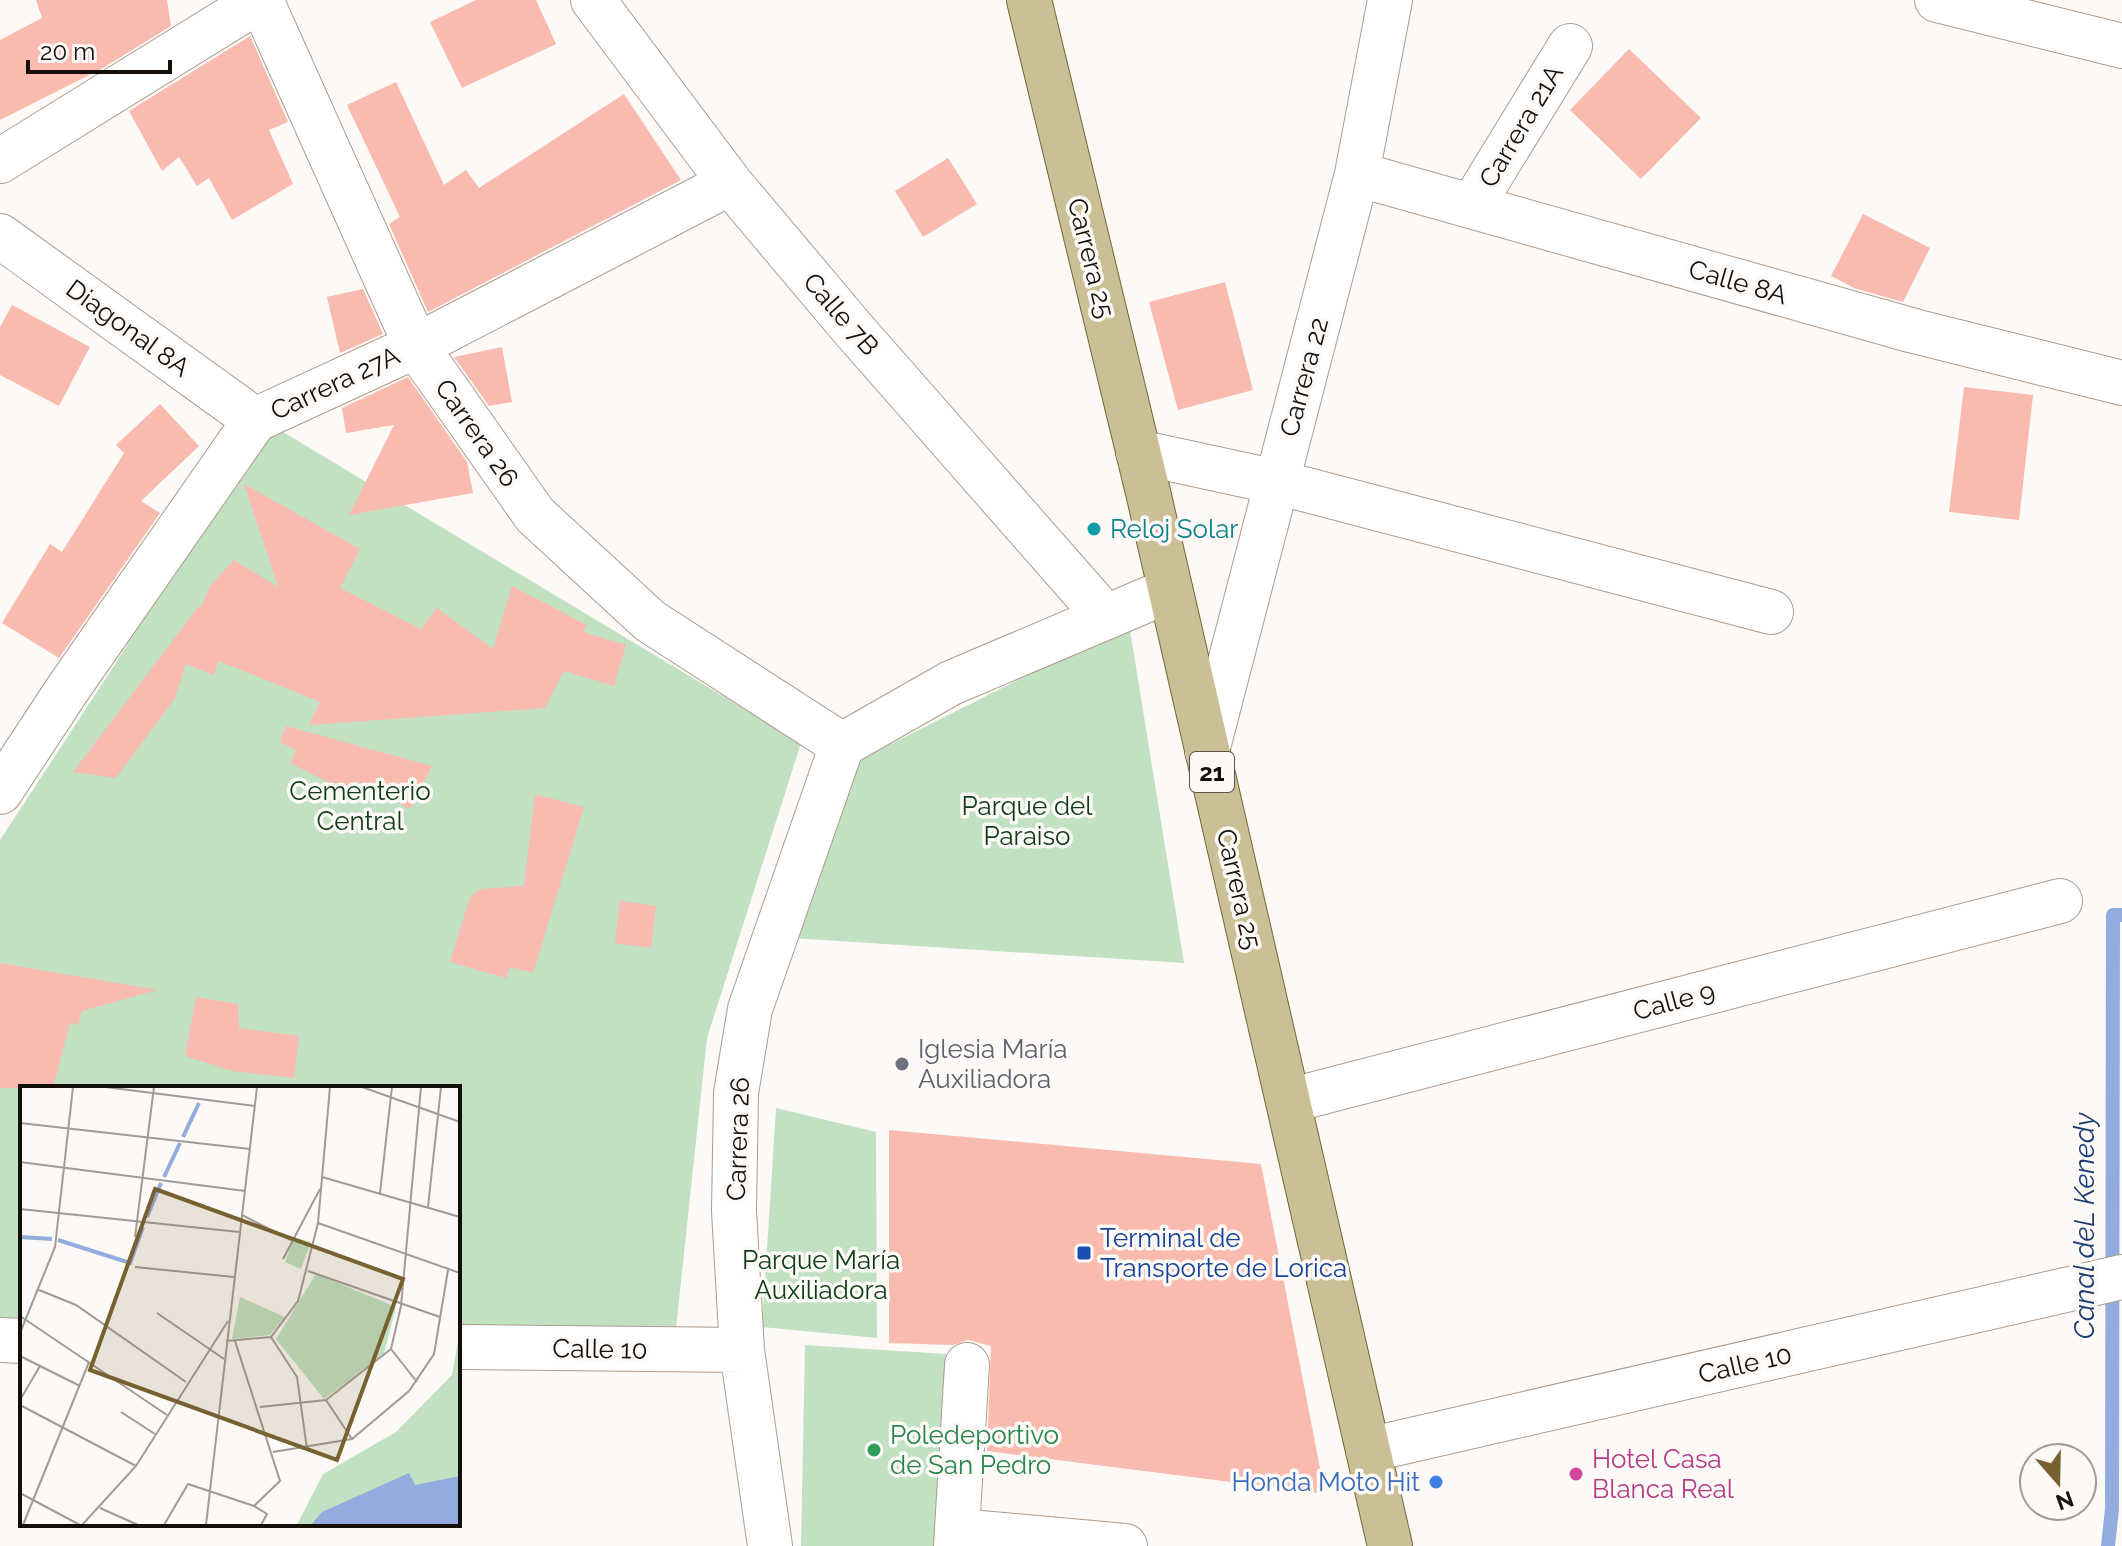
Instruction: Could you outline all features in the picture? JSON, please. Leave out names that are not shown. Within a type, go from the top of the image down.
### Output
[{"type":"main road","name":"Carrera 25","points":[[1029,0],[1138,452],[1390,1546]]},
{"type":"street","points":[[0,161],[260,0]]},
{"type":"street","name":"Carrera 26","points":[[260,0],[416,346],[535,515],[650,621],[842,745],[750,1009],[736,1093],[734,1211],[742,1350],[770,1546]]},
{"type":"street","name":"Calle 7B","points":[[593,0],[730,183],[1105,616]]},
{"type":"street","name":"Carrera 22","points":[[1207,751],[1357,174],[1390,0]]},
{"type":"street","points":[[1937,0],[2122,46]]},
{"type":"street","name":"Carrera 21A","points":[[1472,206],[1570,46]]},
{"type":"street","name":"Calle 8A","points":[[1357,174],[1914,331],[2122,383]]},
{"type":"street","name":"Carrera 27A","points":[[0,792],[67,690],[255,420],[416,346],[730,183]]},
{"type":"street","name":"Diagonal 8A","points":[[0,236],[255,420]]},
{"type":"street","points":[[1138,452],[1277,482],[1771,612]]},
{"type":"street","points":[[842,745],[951,683],[1170,590]]},
{"type":"street","name":"Calle 9","points":[[1288,1101],[2060,901]]},
{"type":"street","name":"Calle 10","points":[[1368,1450],[2122,1277]]},
{"type":"street","points":[[0,1340],[20,1341]]},
{"type":"street","name":"Calle 10","points":[[460,1347],[742,1350]]},
{"type":"street","points":[[967,1365],[957,1538],[1125,1546]]},
{"type":"green space","name":"Cementerio Central","points":[[268,423],[801,743],[707,1038],[674,1347],[460,1338],[460,1086],[20,1086],[20,1320],[0,1319],[0,840]]},
{"type":"green space","name":"Parque del Paraiso","points":[[1129,624],[1184,963],[791,938],[855,762]]},
{"type":"green space","name":"Parque María Auxiliadora","points":[[776,1108],[876,1132],[877,1338],[762,1327]]},
{"type":"green space","name":"Poledeportivo de San Pedro","points":[[805,1345],[946,1354],[942,1546],[801,1546]]},
{"type":"building","points":[[36,0],[167,0],[171,26],[103,68],[0,120],[0,40],[42,18]]},
{"type":"building","points":[[476,0],[536,0],[556,44],[462,88],[430,22]]},
{"type":"building","points":[[250,36],[288,122],[269,130],[293,184],[232,220],[209,178],[197,186],[179,157],[162,171],[129,111]]},
{"type":"building","points":[[1629,49],[1701,118],[1641,179],[1570,110]]},
{"type":"building","points":[[396,82],[444,185],[466,170],[479,188],[624,94],[681,180],[428,312],[389,224],[400,217],[347,105]]},
{"type":"building","points":[[948,158],[977,204],[923,237],[895,191]]},
{"type":"building","points":[[1863,214],[1930,248],[1903,302],[1854,288],[1831,276]]},
{"type":"building","points":[[1225,282],[1253,390],[1178,410],[1149,302]]},
{"type":"building","points":[[363,289],[383,334],[340,353],[327,297]]},
{"type":"building","points":[[12,305],[90,347],[59,406],[0,375],[0,327]]},
{"type":"building","points":[[502,347],[512,402],[489,406],[454,357]]},
{"type":"building","points":[[408,377],[467,462],[473,493],[349,515],[394,425],[346,433],[342,408]]},
{"type":"building","points":[[1964,387],[2033,395],[2019,520],[1949,512]]},
{"type":"building","points":[[160,404],[199,446],[141,501],[160,513],[59,658],[2,623],[50,544],[62,552],[124,453],[116,445]]},
{"type":"building","points":[[244,484],[360,549],[340,588],[421,629],[437,608],[493,649],[512,586],[587,625],[583,632],[626,645],[614,686],[564,671],[545,708],[309,725],[320,702],[219,661],[213,675],[186,664],[175,698],[116,778],[73,772],[201,607],[210,586],[234,560],[278,587]]},
{"type":"building","points":[[286,726],[432,766],[410,809],[357,781],[350,793],[290,763],[296,750],[280,742]]},
{"type":"building","points":[[535,794],[584,807],[533,973],[510,967],[506,978],[450,962],[470,897],[480,889],[524,886]]},
{"type":"building","points":[[620,901],[656,906],[651,948],[615,943]]},
{"type":"building","points":[[0,963],[157,990],[82,1011],[78,1025],[70,1023],[54,1086],[0,1088]]},
{"type":"building","points":[[196,997],[238,1004],[239,1028],[299,1036],[294,1078],[232,1071],[185,1056]]},
{"type":"building","name":"Terminal de Transporte de Lorica","points":[[889,1130],[1261,1164],[1325,1494],[987,1451],[991,1346],[968,1340],[953,1345],[889,1343]]},
{"type":"waterway","name":"Canal deL Kenedy","points":[[2108,1546],[2112,1509],[2113,915],[2122,915]]},
{"type":"place","name":"Reloj Solar","points":[[1094,529]]},
{"type":"place","name":"Iglesia María Auxiliadora","points":[[902,1064]]},
{"type":"place","name":"Terminal de Transporte de Lorica","points":[[1084,1253]]},
{"type":"place","name":"Poledeportivo de San Pedro","points":[[874,1450]]},
{"type":"place","name":"Hotel Casa Blanca Real","points":[[1576,1474]]},
{"type":"place","name":"Honda Moto Hit","points":[[1436,1482]]}]
